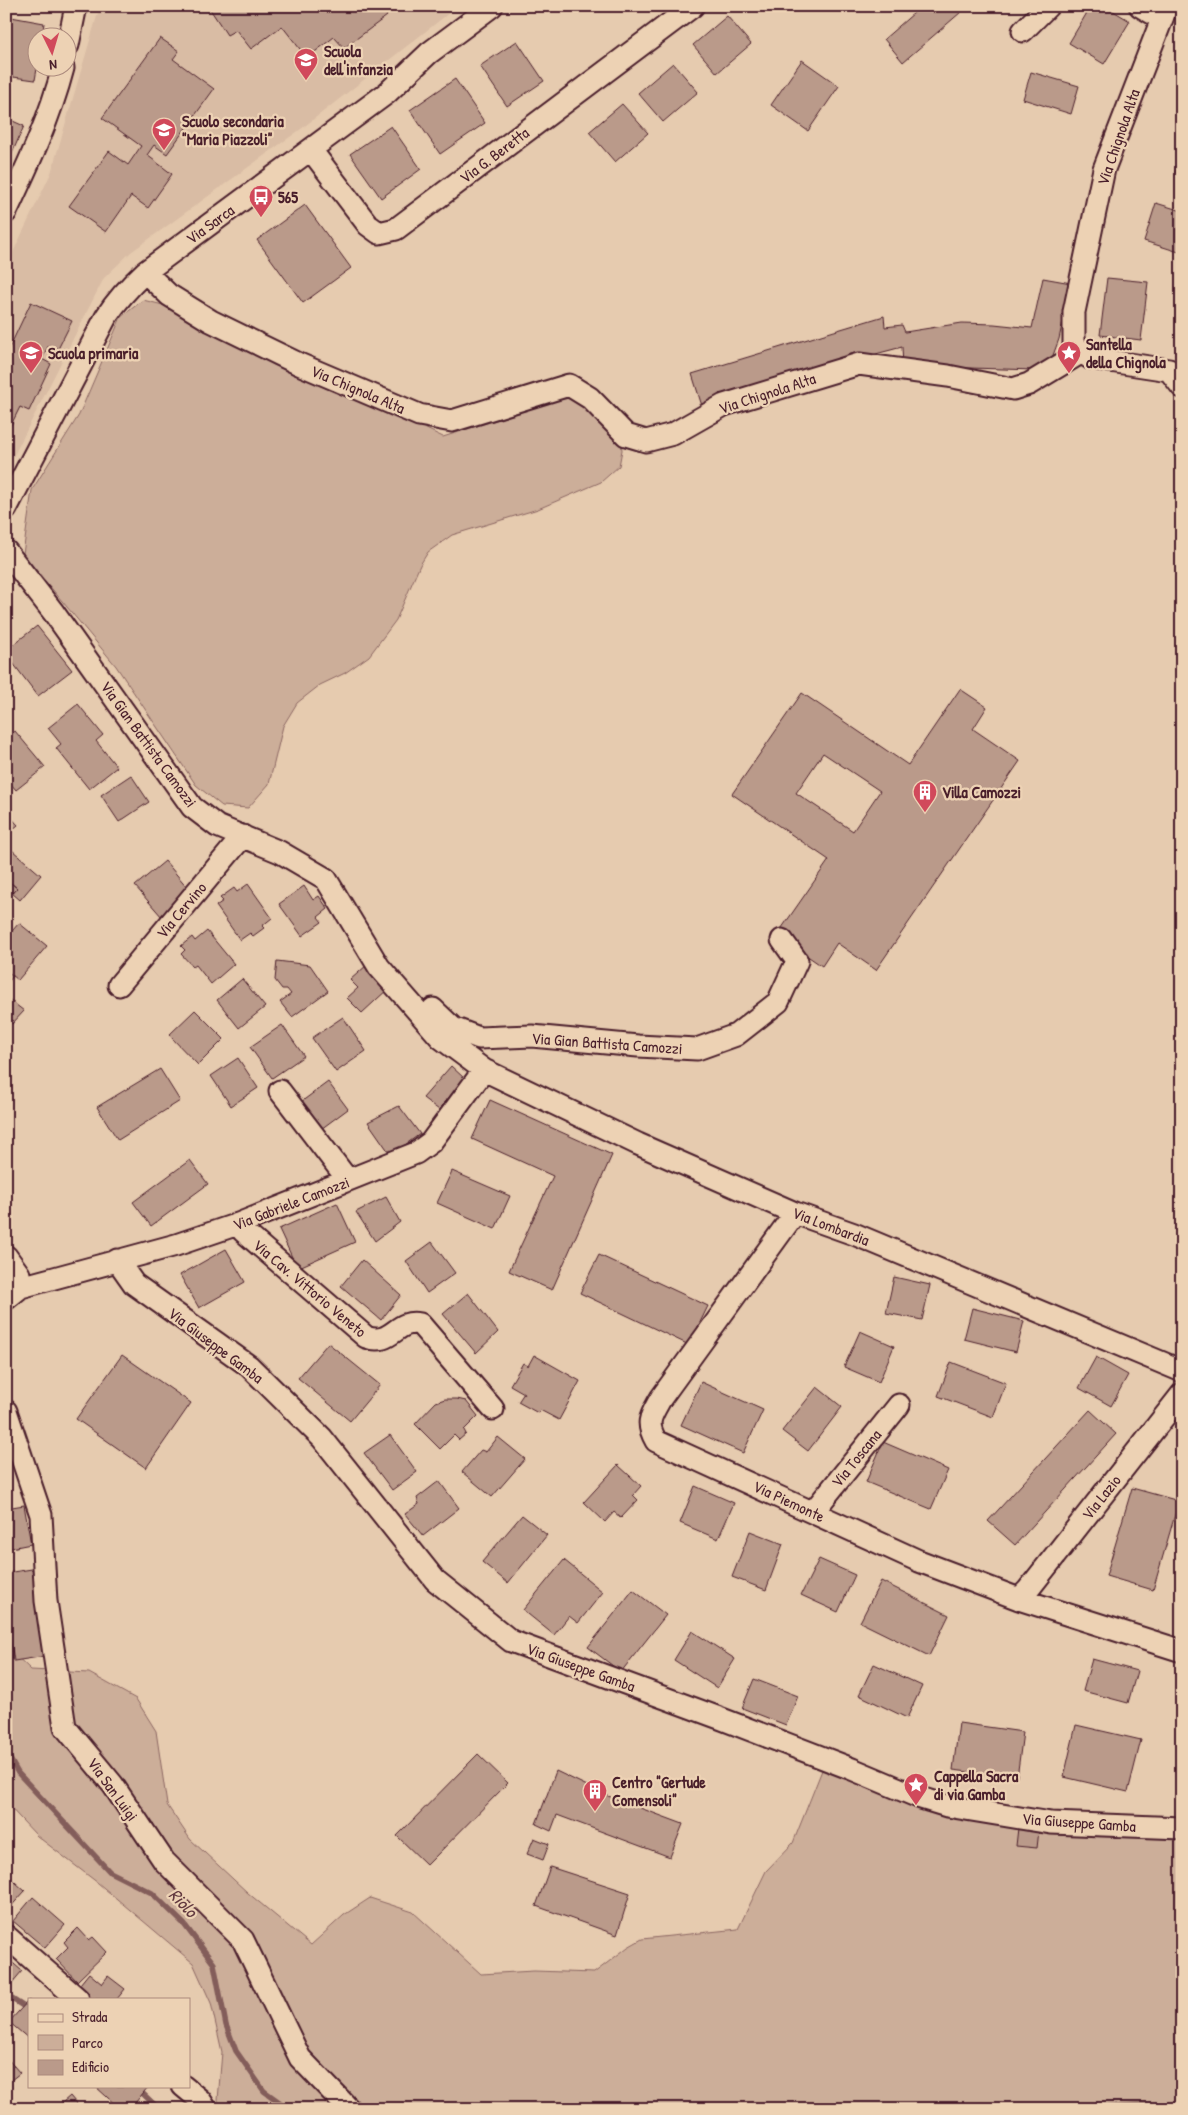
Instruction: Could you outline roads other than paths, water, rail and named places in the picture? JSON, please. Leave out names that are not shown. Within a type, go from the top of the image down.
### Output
[{"type":"street","points":[[72,28],[76,6]]},
{"type":"street","name":"Via Sarca","points":[[6,509],[106,317],[120,296],[145,272],[387,93],[429,54],[492,6]]},
{"type":"street","name":"Via G. Beretta","points":[[311,150],[368,225],[379,233],[396,228],[693,6]]},
{"type":"street","points":[[1023,30],[1048,6]]},
{"type":"street","points":[[1140,6],[1164,13]]},
{"type":"street","name":"Via Chignola Alta","points":[[145,272],[169,295],[211,321],[299,364],[419,415],[452,421],[569,385],[590,398],[626,435],[646,441],[672,434],[724,405],[859,364],[948,376],[1012,389],[1029,384],[1082,352],[1074,345],[1074,312],[1104,169],[1164,13]]},
{"type":"street","points":[[6,212],[37,146],[60,78]]},
{"type":"street","points":[[1082,352],[1090,358],[1169,370],[1182,387]]},
{"type":"street","name":"Via Gian Battista Camozzi","points":[[6,551],[54,613],[192,807],[217,826],[280,852],[326,879],[379,967],[441,1038],[484,1070]]},
{"type":"street","name":"Via Cervino","points":[[119,985],[243,836]]},
{"type":"street","name":"Via Gian Battista Camozzi","points":[[379,967],[399,973],[453,1028],[479,1038],[532,1036],[638,1046],[697,1049],[736,1035],[778,1002],[797,961],[782,940]]},
{"type":"street","name":"Via Gabriele Camozzi","points":[[14,1293],[60,1276],[176,1245],[238,1224],[416,1153],[431,1142],[484,1070]]},
{"type":"street","name":"Via Lombardia","points":[[484,1070],[638,1144],[795,1213],[854,1234],[1182,1371]]},
{"type":"street","points":[[280,1091],[348,1180]]},
{"type":"street","name":"Via Piemonte","points":[[795,1213],[661,1398],[651,1416],[650,1430],[656,1441],[919,1561],[1019,1599],[1182,1651]]},
{"type":"street","name":"Via Cav. Vittorio Veneto","points":[[238,1224],[243,1232],[366,1337],[375,1341],[384,1340],[404,1325],[412,1322],[420,1324],[493,1409]]},
{"type":"street","points":[[6,1256],[18,1274],[14,1293]]},
{"type":"street","name":"Via Giuseppe Gamba","points":[[117,1260],[134,1284],[249,1366],[322,1438],[435,1580],[511,1641],[730,1722],[921,1798],[948,1806],[1051,1823],[1182,1828]]},
{"type":"street","name":"Via Lazio","points":[[1019,1599],[1182,1394]]},
{"type":"street","name":"Via Toscana","points":[[812,1512],[899,1404]]},
{"type":"street","name":"Via San Luigi","points":[[6,1411],[41,1515],[46,1601],[65,1728],[113,1785],[164,1861],[243,1940],[300,2058],[349,2109]]},
{"type":"street","points":[[6,1936],[77,1998]]},
{"type":"street","points":[[185,2088],[200,2100],[206,2109]]},
{"type":"waterway","name":"Riolo","points":[[6,1752],[18,1773],[110,1872],[152,1893],[184,1924],[214,1964],[226,2025],[236,2051],[264,2091],[289,2109]]},
{"type":"waterway","points":[[6,1995],[28,2009]]},
{"type":"waterway","points":[[139,2090],[159,2109]]},
{"type":"waterway","name":"Riolo","points":[[1080,2109],[1182,2104]]},
{"type":"waterway","name":"Riolo","points":[[973,2109],[980,2105],[996,2109]]},
{"type":"place","name":"Scuola dell'infanzia","points":[[306,81]]},
{"type":"place","name":"Scuolo secondaria \"Maria Piazzoli\"","points":[[164,151]]},
{"type":"place","name":"565","points":[[261,218]]},
{"type":"place","name":"Scuola primaria","points":[[31,374]]},
{"type":"place","name":"Santella della Chignola","points":[[1069,374]]},
{"type":"place","name":"Villa Camozzi","points":[[925,813]]},
{"type":"place","name":"Cappella Sacra di via Gamba","points":[[916,1806]]},
{"type":"place","name":"Centro \"Gertude Comensoli\"","points":[[595,1812]]}]
